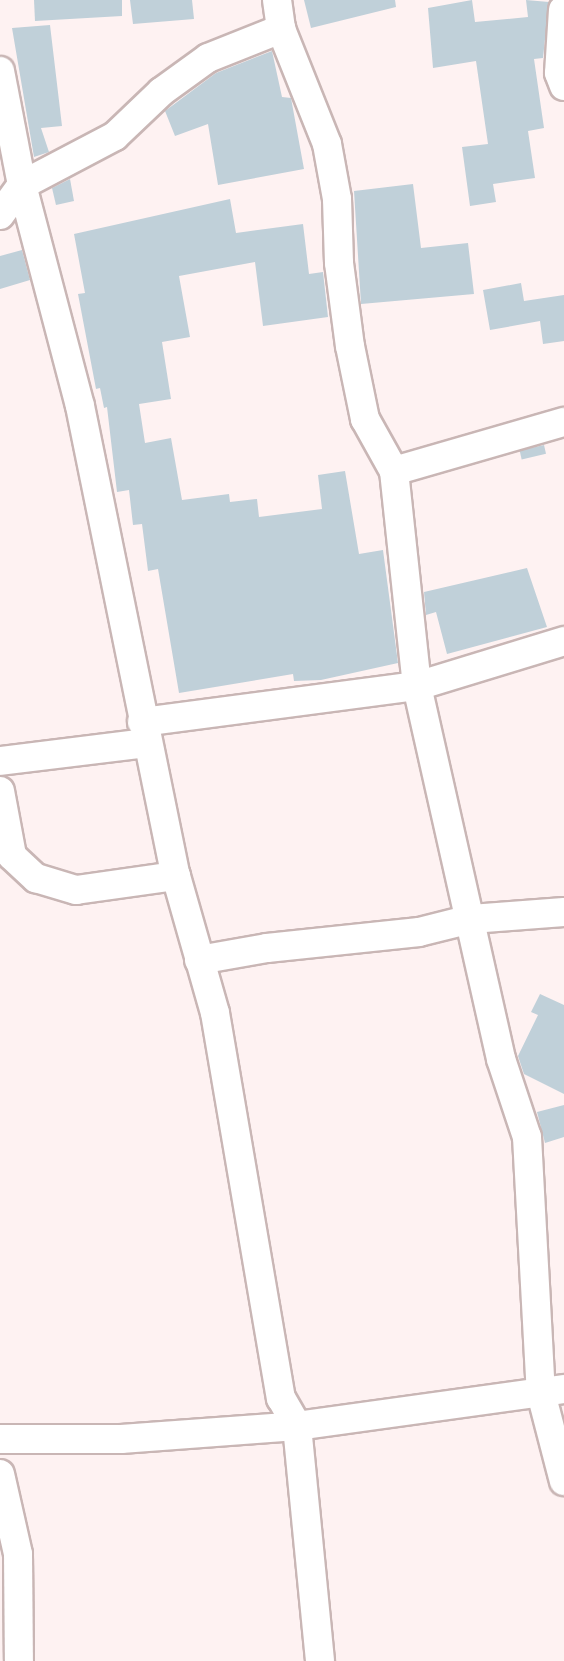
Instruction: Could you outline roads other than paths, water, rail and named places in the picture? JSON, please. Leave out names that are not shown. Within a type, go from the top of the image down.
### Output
[{"type":"street","points":[[277,0],[281,29],[327,144],[353,358],[365,419],[394,471],[417,686],[501,1059],[527,1137],[564,1481]]},
{"type":"street","points":[[563,10],[559,73],[564,86]]},
{"type":"street","points":[[0,215],[22,185],[115,136],[160,92],[208,58],[281,29]]},
{"type":"street","points":[[0,71],[22,185],[80,406],[144,732],[176,876],[215,1013],[281,1398],[297,1426],[320,1661]]},
{"type":"street","points":[[394,471],[564,422]]},
{"type":"street","points":[[0,761],[144,732],[417,686],[564,641]]},
{"type":"street","points":[[0,791],[12,856],[36,878],[76,890],[176,876]]},
{"type":"street","points":[[200,960],[267,948],[418,932],[471,919],[564,912]]},
{"type":"street","points":[[0,1439],[121,1439],[297,1426],[553,1391]]},
{"type":"street","points":[[0,1474],[18,1554],[19,1661]]}]
